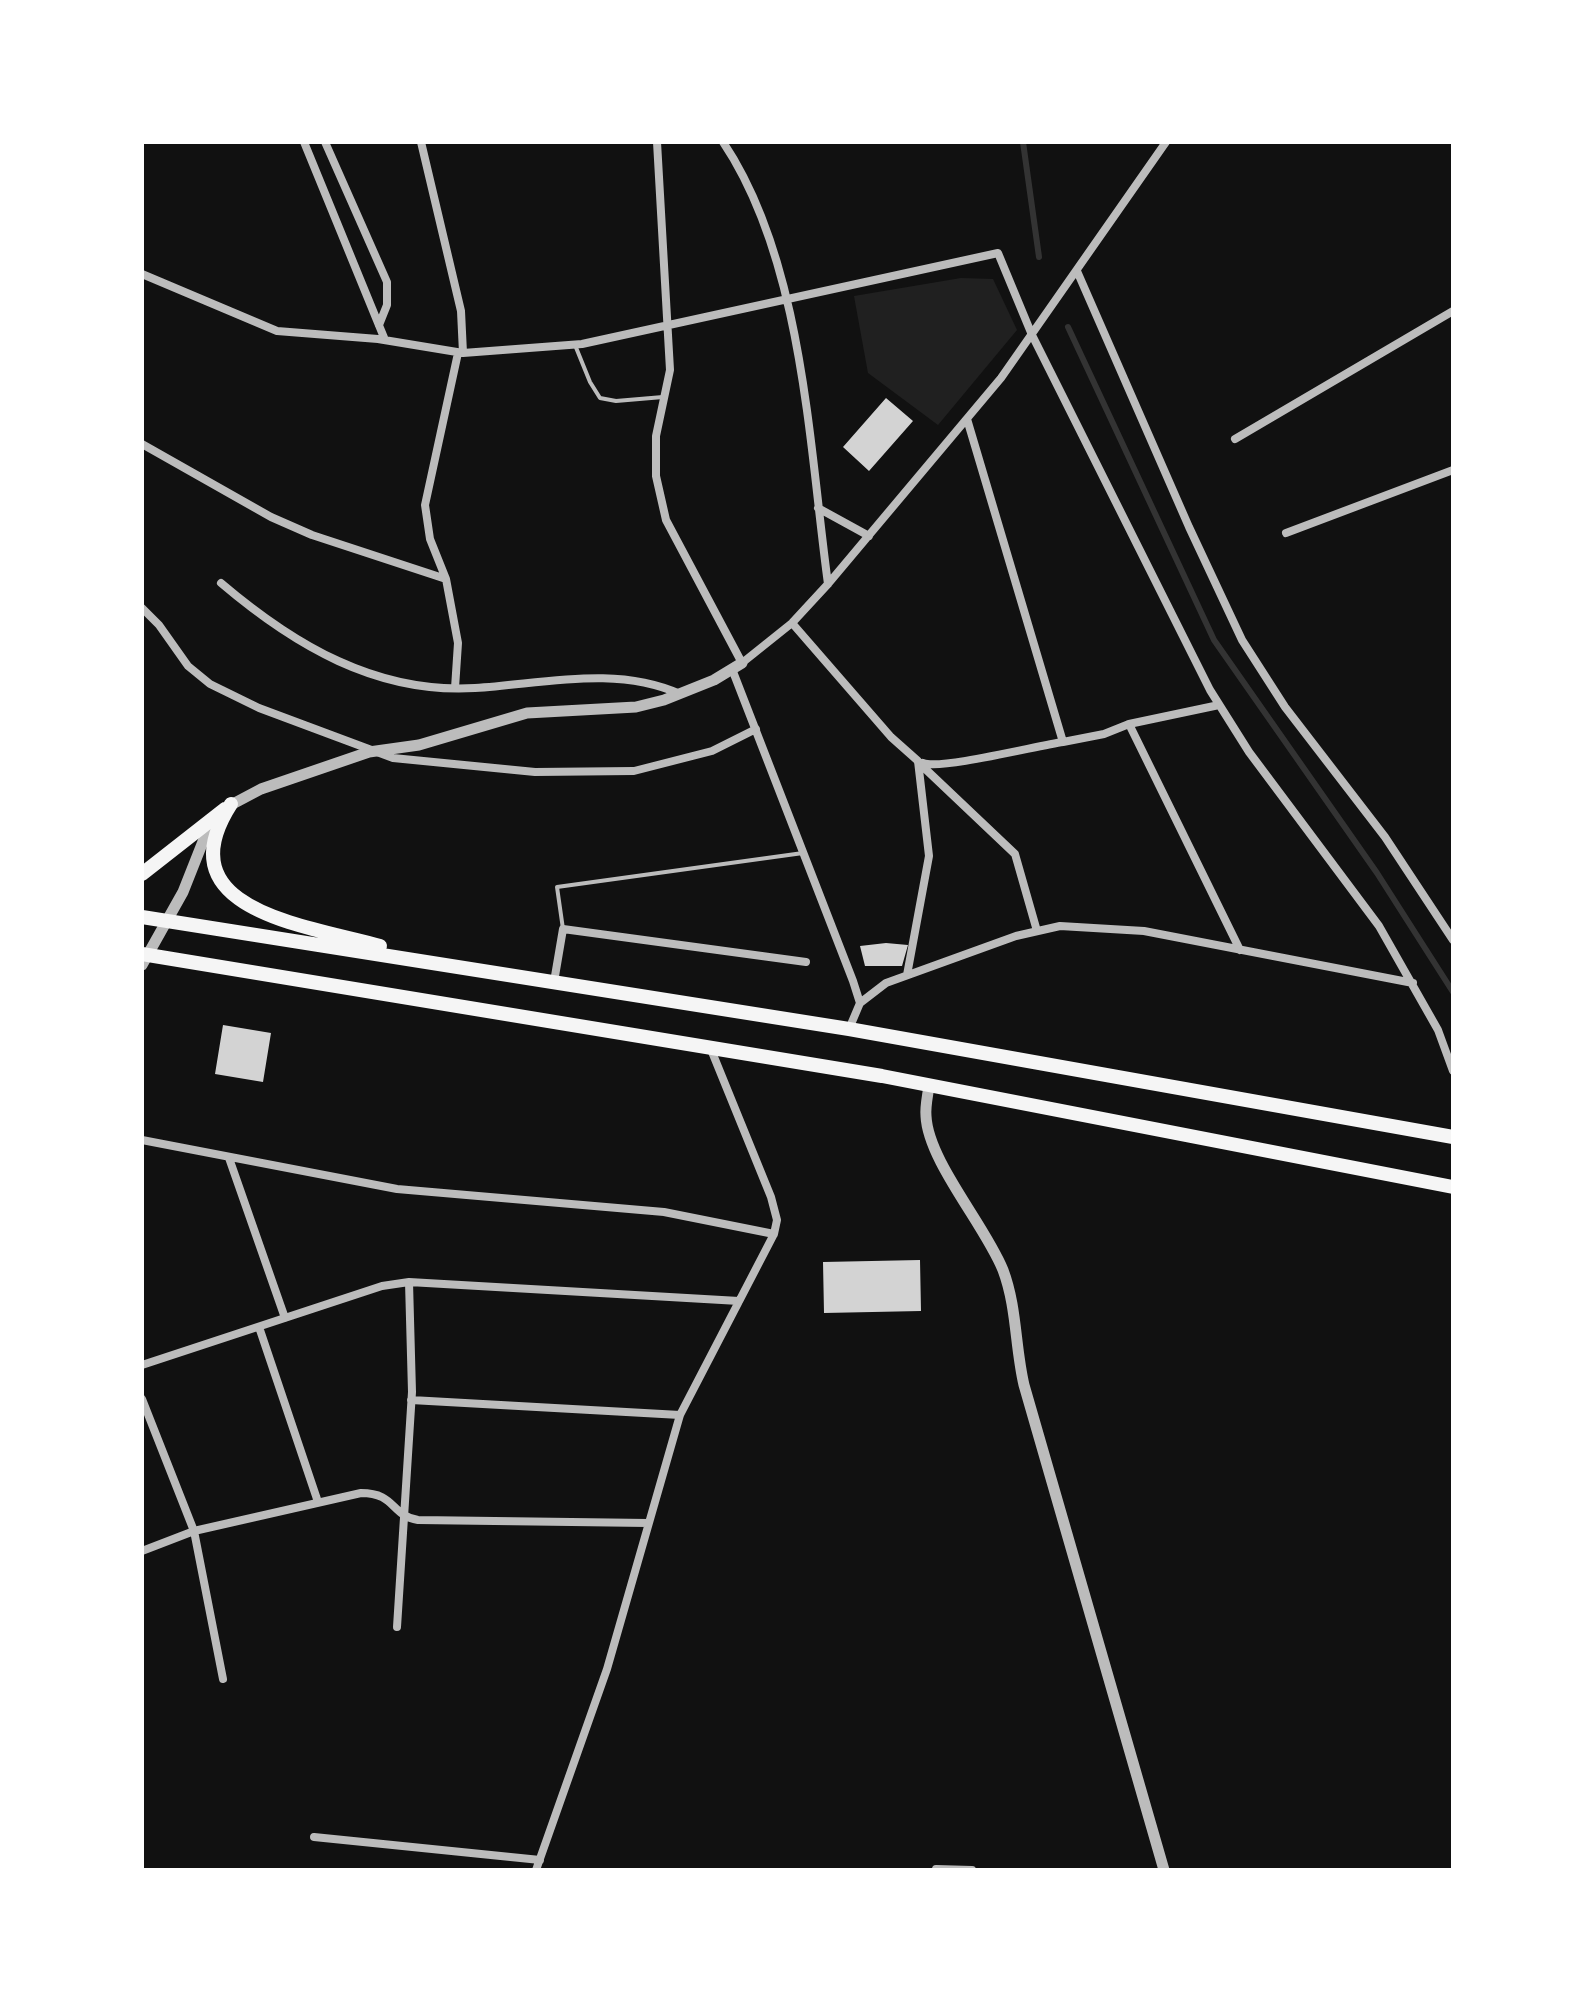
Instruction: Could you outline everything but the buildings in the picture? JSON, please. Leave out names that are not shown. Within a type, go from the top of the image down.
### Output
[{"type":"highway","points":[[142,874],[231,804]]},
{"type":"highway","points":[[231,804],[212,849],[222,885],[240,903],[438,963]]},
{"type":"highway","points":[[142,917],[849,1029],[1453,1137]]},
{"type":"highway","points":[[144,958],[710,1047],[929,1085],[1453,1187]]},
{"type":"street","points":[[304,142],[385,340]]},
{"type":"street","points":[[325,142],[387,282],[387,305],[379,325]]},
{"type":"street","points":[[421,142],[463,321],[461,353],[425,505],[430,539],[446,579],[458,643],[455,688]]},
{"type":"street","points":[[657,142],[665,326],[670,370],[655,457],[663,512],[737,666],[756,729],[860,1003]]},
{"type":"street","points":[[723,142],[767,234],[789,299],[828,584]]},
{"type":"street","points":[[144,958],[168,921],[204,839],[231,804],[261,789],[369,752],[419,745],[527,713],[636,707],[681,694],[737,666],[792,623],[967,419],[1032,335],[1166,142]]},
{"type":"street","points":[[142,274],[277,331],[385,340],[461,353],[575,345],[998,253],[1032,335],[1182,641],[1219,705],[1274,786],[1355,890],[1413,983],[1438,1030],[1453,1071]]},
{"type":"street","points":[[1077,271],[1195,541],[1242,640],[1285,707],[1385,837],[1453,940]]},
{"type":"street","points":[[1235,439],[1453,311]]},
{"type":"street","points":[[967,419],[1063,742]]},
{"type":"street","points":[[142,444],[271,517],[312,535],[446,579]]},
{"type":"street","points":[[1286,533],[1453,470]]},
{"type":"street","points":[[818,508],[869,536]]},
{"type":"street","points":[[221,583],[292,638],[351,668],[391,681],[455,688],[560,679],[632,679],[656,683],[681,694]]},
{"type":"street","points":[[142,608],[159,625],[188,666],[210,684],[259,708],[369,752],[415,761],[596,774],[674,764],[712,751],[756,729]]},
{"type":"street","points":[[792,623],[891,737],[1015,854],[1037,931]]},
{"type":"street","points":[[918,761],[946,766],[979,756],[1104,734],[1129,724],[1219,705]]},
{"type":"street","points":[[1129,724],[1240,950]]},
{"type":"street","points":[[907,975],[929,856],[918,761]]},
{"type":"street","points":[[849,1029],[860,1003],[875,989],[907,975],[1060,926],[1111,927],[1413,983]]},
{"type":"street","points":[[554,982],[563,929],[806,962]]},
{"type":"street","points":[[314,1837],[538,1865],[607,1669],[680,1415],[774,1234],[777,1220],[771,1197],[710,1047]]},
{"type":"street","points":[[929,1085],[926,1114],[933,1143],[1002,1269],[1010,1295],[1018,1359],[1030,1406],[1164,1870]]},
{"type":"street","points":[[142,1140],[397,1189],[664,1212],[774,1234]]},
{"type":"street","points":[[229,1158],[285,1318]]},
{"type":"street","points":[[142,1365],[382,1286],[409,1282],[739,1301]]},
{"type":"street","points":[[397,1627],[411,1400],[409,1282]]},
{"type":"street","points":[[259,1327],[318,1502]]},
{"type":"street","points":[[142,1399],[194,1531],[223,1679]]},
{"type":"street","points":[[411,1400],[680,1415]]},
{"type":"street","points":[[142,1551],[194,1531],[318,1502],[377,1493],[405,1516],[418,1520],[648,1523]]},
{"type":"street","points":[[936,1869],[972,1870]]},
{"type":"lane","points":[[575,345],[600,398],[616,401],[665,396]]},
{"type":"lane","points":[[563,929],[557,887],[805,853]]},
{"type":"shaded area","points":[[961,278],[993,279],[1017,330],[938,425],[868,373],[854,296]]},
{"type":"waterway","points":[[1023,142],[1039,257]]},
{"type":"waterway","points":[[1068,327],[1214,640],[1377,873],[1453,992]]}]
